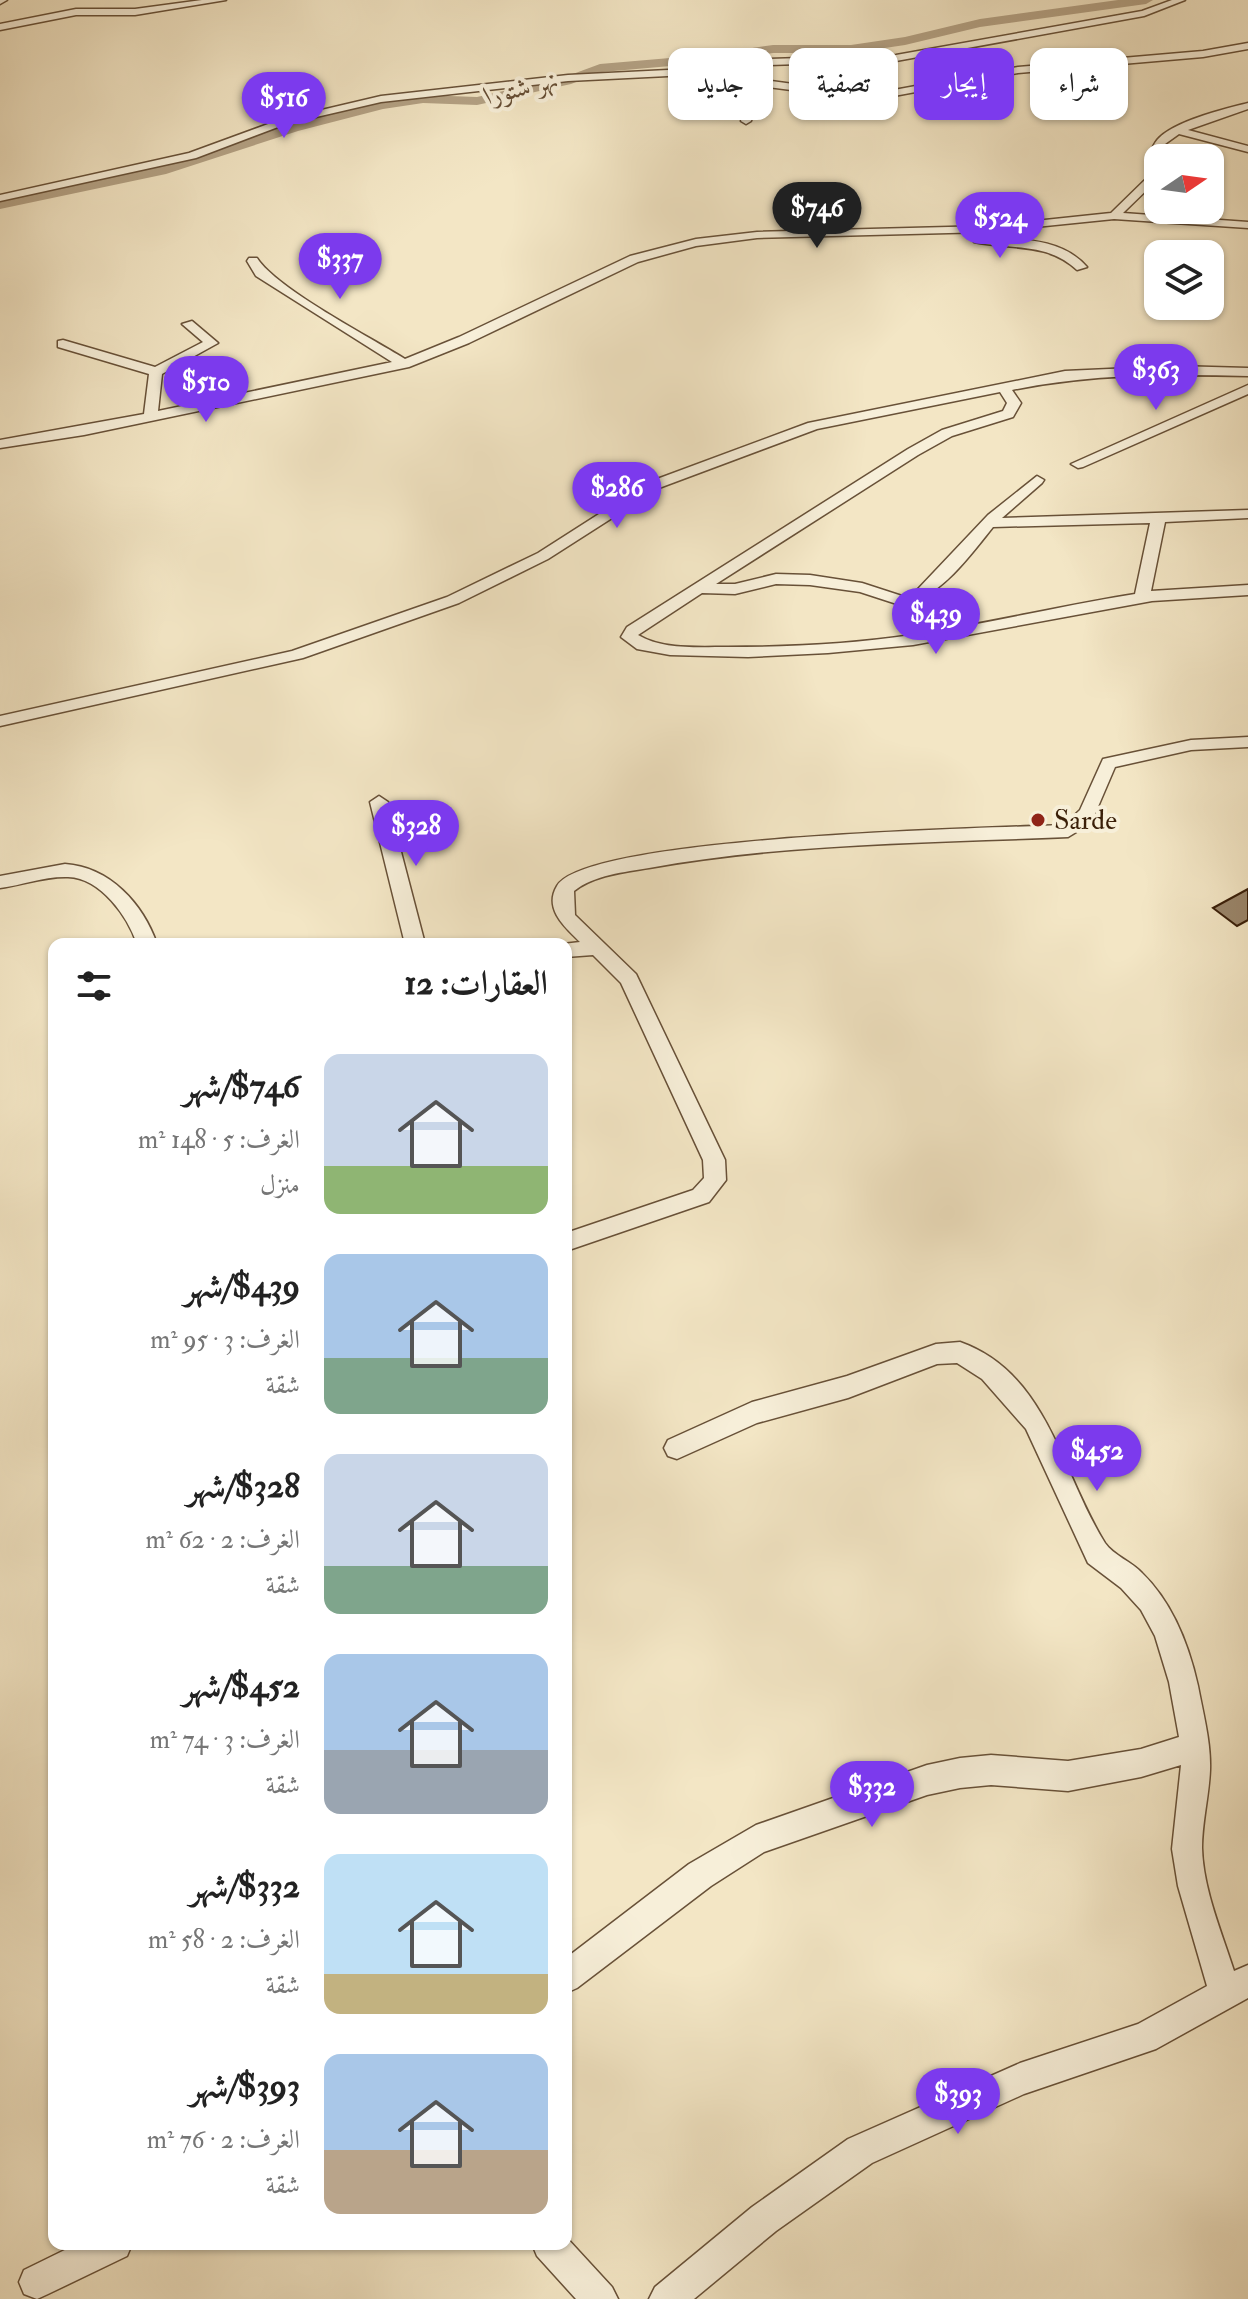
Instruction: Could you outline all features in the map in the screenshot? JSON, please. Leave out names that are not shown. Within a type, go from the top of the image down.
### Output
[{"type":"street","points":[[0,27],[76,12],[135,12],[169,4],[222,0]]},
{"type":"street","points":[[0,198],[201,154],[283,122],[330,109],[409,95],[574,78],[708,71],[769,62],[860,61],[912,56],[1082,22],[1144,13],[1181,0]]},
{"type":"street","points":[[746,121],[752,82],[845,94],[894,93],[1018,70],[1185,56],[1248,46]]},
{"type":"street","points":[[574,78],[668,81]]},
{"type":"street","points":[[1114,216],[1156,175],[1159,144],[1180,131],[1248,106]]},
{"type":"street","points":[[1218,115],[1248,119]]},
{"type":"street","points":[[1180,131],[1248,149]]},
{"type":"street","points":[[0,444],[84,431],[404,364],[464,340],[618,266],[654,253],[757,235],[934,231],[1026,226],[1114,216],[1248,225]]},
{"type":"street","points":[[934,231],[1046,248],[1067,255],[1081,267]]},
{"type":"street","points":[[253,261],[260,273],[283,289],[404,364]]},
{"type":"street","points":[[63,344],[156,372],[212,343],[188,324]]},
{"type":"street","points":[[0,721],[297,655],[344,639],[487,585],[543,556],[654,485],[764,442],[828,422],[1065,375],[1176,370],[1248,372]]},
{"type":"street","points":[[151,416],[156,372]]},
{"type":"street","points":[[1004,388],[1014,403],[1008,414],[937,438],[633,630],[629,637],[632,642],[649,648],[709,653],[869,645],[1142,597],[1248,590]]},
{"type":"street","points":[[1078,464],[1154,434],[1248,389]]},
{"type":"street","points":[[698,588],[735,589],[776,579],[810,580],[862,588],[903,601],[923,593],[989,523],[1037,480]]},
{"type":"street","points":[[989,523],[1248,514]]},
{"type":"street","points":[[1142,597],[1158,518]]},
{"type":"street","points":[[572,1240],[701,1196],[715,1180],[714,1160],[629,979],[566,917],[563,902],[565,888],[574,881],[645,862],[736,849],[1068,831],[1075,829],[1089,812],[1109,763],[1191,745],[1248,742]]},
{"type":"street","points":[[379,802],[413,938]]},
{"type":"street","points":[[0,882],[66,871],[90,875],[135,919],[144,938]]},
{"type":"street","points":[[572,950],[599,948]]},
{"type":"street","points":[[667,2299],[764,2219],[860,2151],[1020,2079],[1145,2038],[1237,1987],[1193,1886],[1187,1849],[1196,1769],[1195,1747],[1183,1682],[1167,1632],[1151,1601],[1130,1579],[1097,1554],[1035,1421],[1013,1393],[972,1357],[948,1351],[848,1387],[752,1413],[677,1448]]},
{"type":"street","points":[[572,1972],[700,1875],[756,1840],[927,1780],[960,1773],[991,1770],[1034,1776],[1068,1776],[1141,1763],[1195,1747]]},
{"type":"street","points":[[36,2282],[103,2250]]},
{"type":"street","points":[[555,2250],[600,2299]]},
{"type":"building","points":[[1248,889],[1248,920],[1237,926],[1213,908]]},
{"type":"waterway","name":"نهر شتورا","points":[[0,204],[160,171],[293,128],[382,105],[423,99],[477,101],[566,81],[600,68],[705,59],[773,49],[851,49],[905,41],[980,23],[1146,0]]},
{"type":"place","name":"Sarde","points":[[1038,820]]}]
